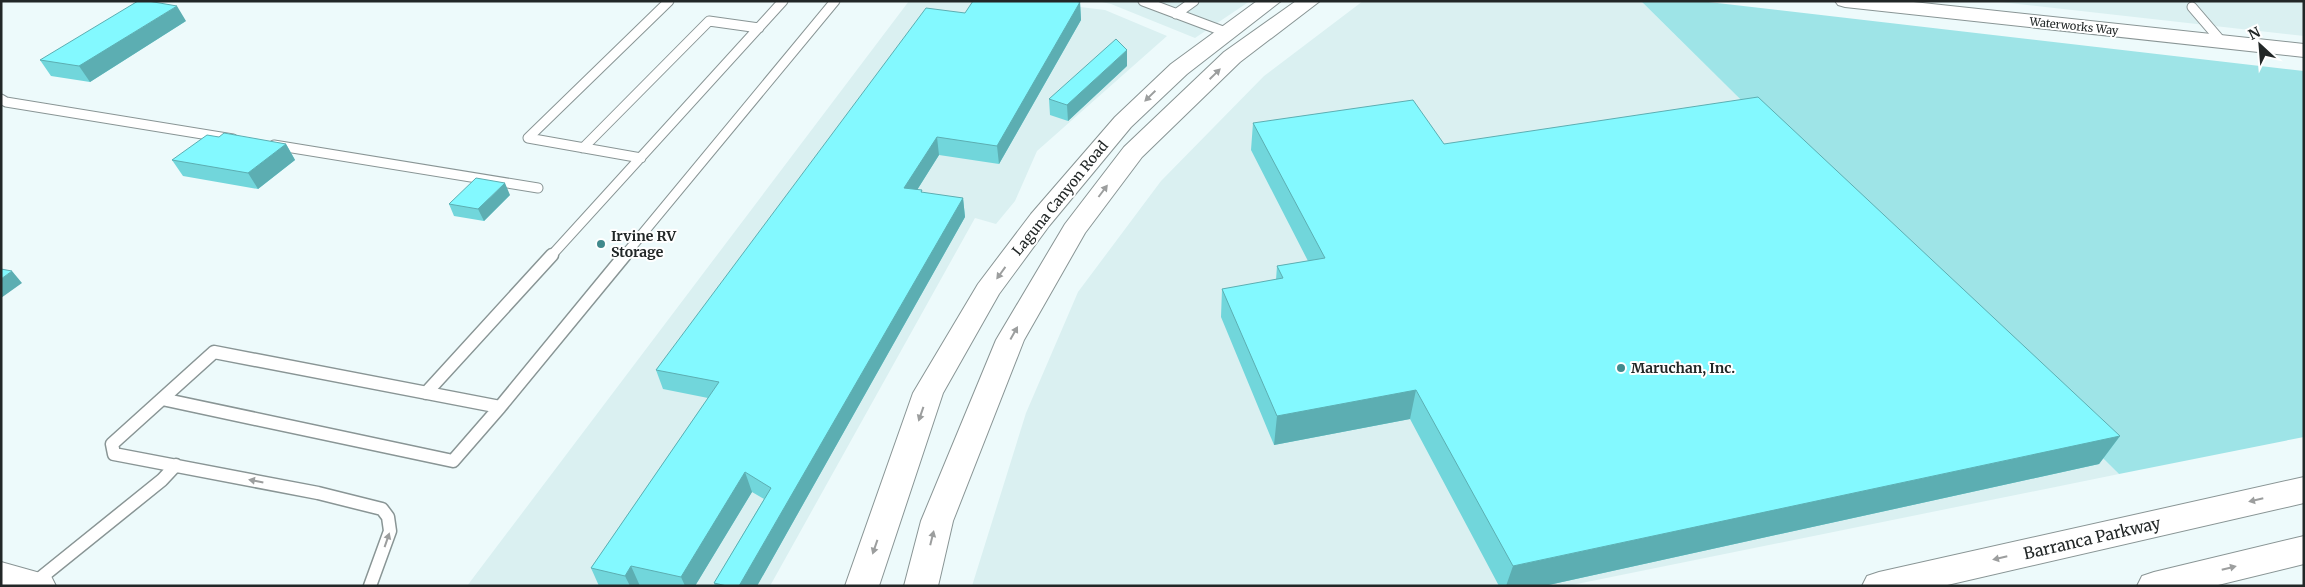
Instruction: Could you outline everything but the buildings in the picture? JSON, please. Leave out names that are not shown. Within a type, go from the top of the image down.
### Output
[{"type":"main road","name":"Laguna Canyon Road","points":[[862,586],[928,393],[988,290],[1040,220],[1124,122],[1179,69],[1271,1]]},
{"type":"main road","name":"Laguna Canyon Road","points":[[921,586],[937,521],[1010,340],[1074,230],[1140,145],[1232,57],[1310,1]]},
{"type":"main road","name":"Waterworks Way","points":[[1845,1],[2304,51]]},
{"type":"main road","name":"Barranca Parkway","points":[[1879,586],[2304,490]]},
{"type":"main road","points":[[2154,586],[2304,550]]},
{"type":"lane","points":[[641,158],[528,138],[669,1]]},
{"type":"lane","points":[[426,393],[783,1]]},
{"type":"lane","points":[[162,399],[453,461],[500,407],[835,1]]},
{"type":"lane","points":[[1143,1],[1228,33]]},
{"type":"lane","points":[[1176,14],[1194,1]]},
{"type":"lane","points":[[2192,7],[2222,42]]},
{"type":"lane","points":[[583,148],[709,21],[759,28]]},
{"type":"lane","points":[[1,99],[6,102],[242,140]]},
{"type":"lane","points":[[262,143],[538,188]]},
{"type":"lane","points":[[370,586],[390,531],[388,517],[382,509],[318,492],[114,454],[112,444],[214,352],[500,407]]},
{"type":"lane","points":[[24,582],[162,480],[176,465]]},
{"type":"shaded area","points":[[909,1],[1030,1],[1105,10],[1167,36],[1037,151],[1015,201],[996,224],[975,218],[770,586],[467,586]]},
{"type":"shaded area","points":[[1097,1],[1250,1],[1195,38],[1111,4]]},
{"type":"shaded area","points":[[1363,1],[1641,1],[2119,474],[1567,586],[972,586],[1026,413],[1078,292],[1161,181],[1264,76]]},
{"type":"shaded area","points":[[1641,1],[1700,1],[2304,71],[2304,437],[2119,474]]},
{"type":"shaded area","points":[[1991,1],[2304,1],[2304,36]]},
{"type":"place","name":"Irvine RV Storage","points":[[601,244]]},
{"type":"place","name":"Maruchan, Inc.","points":[[1621,368]]}]
